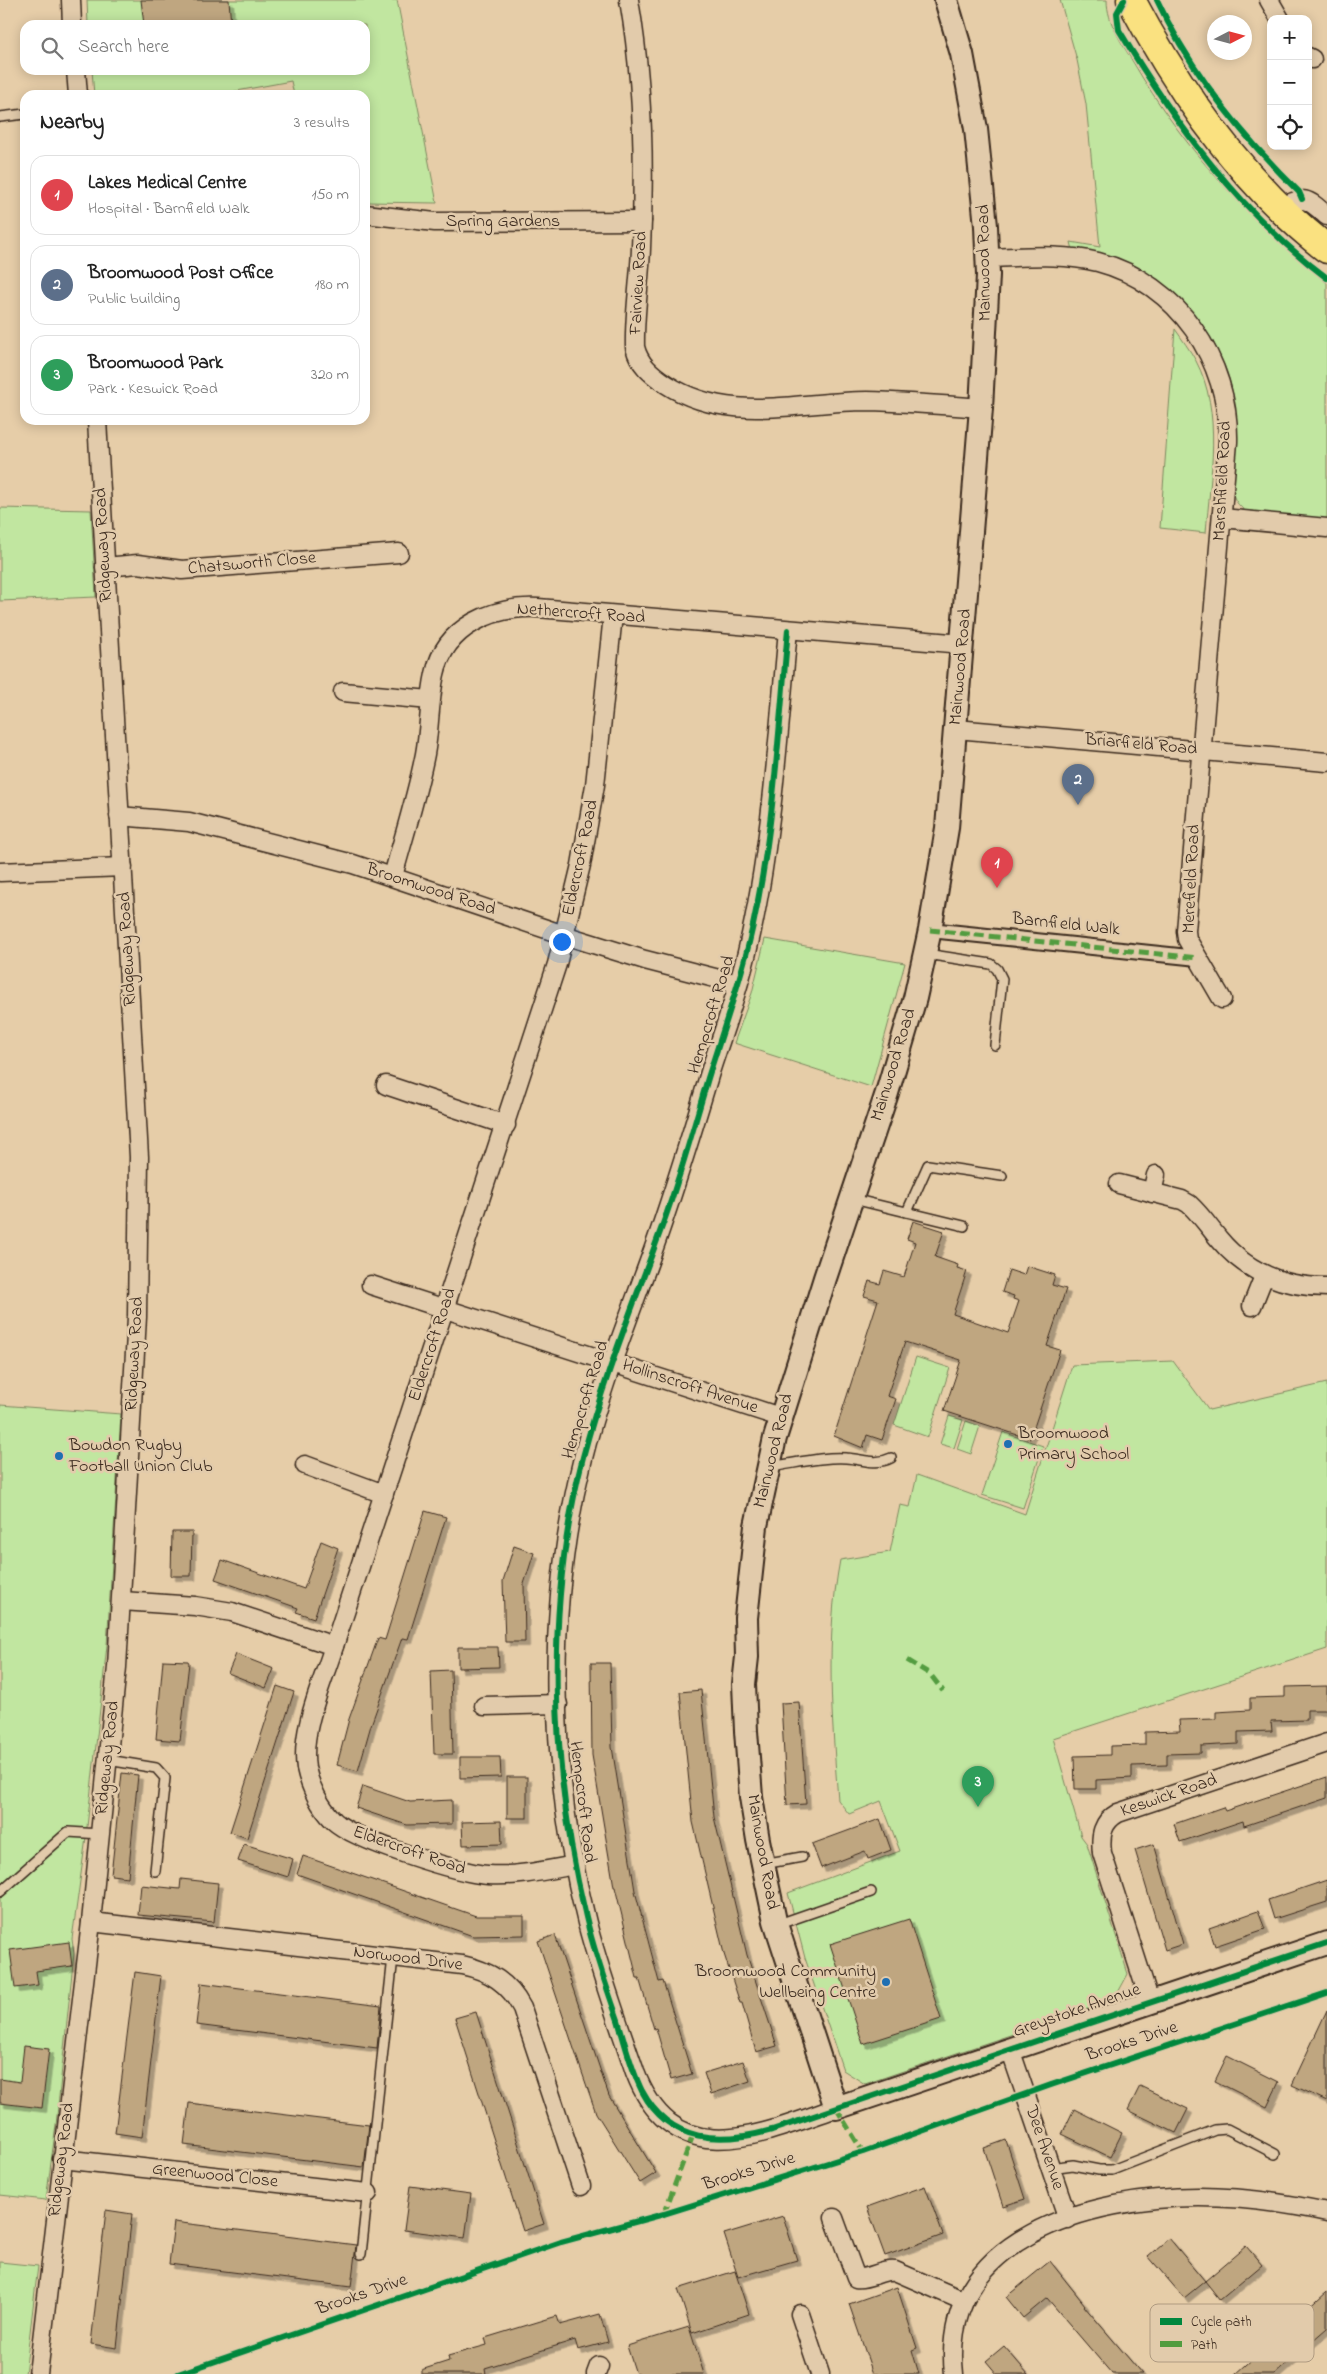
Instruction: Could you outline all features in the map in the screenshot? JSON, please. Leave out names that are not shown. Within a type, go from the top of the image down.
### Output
[{"type":"highway","points":[[1131,0],[1152,39],[1191,101],[1230,153],[1281,209],[1327,249]]},
{"type":"street","points":[[70,0],[72,20]]},
{"type":"street","name":"Fairview Road","points":[[629,0],[636,52],[640,105],[642,221],[635,347],[641,362],[647,369],[674,388],[709,403],[743,409],[767,409],[866,401],[981,408]]},
{"type":"street","name":"Mainwood Road","points":[[836,2108],[776,1925],[763,1864],[750,1788],[744,1684],[747,1657],[746,1618],[750,1565],[756,1526],[780,1417],[887,1093],[915,998],[930,930],[947,828],[981,408],[988,258],[976,129],[962,54],[946,0]]},
{"type":"street","points":[[1269,0],[1278,15]]},
{"type":"street","points":[[76,75],[78,90]]},
{"type":"street","points":[[1281,209],[1292,201],[1302,199],[1312,202],[1327,216]]},
{"type":"street","name":"Spring Gardens","points":[[370,215],[435,222],[642,221]]},
{"type":"street","name":"Marshfield Road","points":[[988,258],[1072,257],[1113,267],[1152,287],[1190,323],[1212,359],[1224,391],[1227,408],[1228,442],[1201,751]]},
{"type":"street","name":"Ridgeway Road","points":[[38,2374],[108,1760],[122,1601],[140,1222],[140,1157],[97,425]]},
{"type":"street","points":[[1222,518],[1327,528]]},
{"type":"street","name":"Chatsworth Close","points":[[105,567],[145,565],[182,570],[399,553]]},
{"type":"street","name":"Nethercroft Road","points":[[393,876],[424,756],[435,672],[444,651],[460,632],[485,615],[525,608],[963,644]]},
{"type":"street","name":"Eldercroft Road","points":[[575,1865],[511,1874],[488,1875],[467,1872],[360,1836],[335,1822],[324,1809],[313,1790],[306,1767],[305,1748],[308,1731],[334,1646],[551,987],[581,865],[595,784],[613,615]]},
{"type":"street","name":"Hempcroft Road","points":[[788,630],[777,753],[762,871],[748,948],[666,1214],[613,1362],[582,1459],[567,1536],[559,1618],[558,1704],[563,1796],[575,1865],[594,1950],[635,2072],[646,2098],[658,2112],[686,2132],[727,2140],[772,2130],[836,2108]]},
{"type":"street","points":[[341,691],[430,700]]},
{"type":"street","name":"Briarfield Road","points":[[956,729],[1327,762]]},
{"type":"street","name":"Merefield Road","points":[[1201,751],[1186,931],[1187,939],[1222,999]]},
{"type":"street","name":"Broomwood Road","points":[[119,816],[189,822],[393,876],[564,935],[645,960],[738,984]]},
{"type":"street","points":[[0,872],[123,867]]},
{"type":"street","name":"Barnfield Walk","points":[[930,930],[1198,958]]},
{"type":"street","points":[[383,1083],[506,1124]]},
{"type":"street","points":[[1152,1193],[1156,1176]]},
{"type":"street","points":[[1119,1184],[1189,1204],[1236,1256],[1264,1276],[1292,1284],[1327,1287]]},
{"type":"street","points":[[1252,1306],[1264,1276]]},
{"type":"street","name":"Hollinscroft Avenue","points":[[368,1284],[780,1417]]},
{"type":"street","points":[[302,1464],[384,1494]]},
{"type":"street","points":[[122,1601],[195,1606],[232,1612],[334,1646]]},
{"type":"street","points":[[481,1705],[558,1704]]},
{"type":"street","name":"Keswick Road","points":[[1150,2002],[1102,1853],[1102,1836],[1105,1823],[1118,1813],[1327,1743]]},
{"type":"street","name":"Norwood Drive","points":[[91,1922],[476,1968],[494,1976],[510,1989],[517,1998],[528,2023],[581,2186]]},
{"type":"street","name":"Greystoke Avenue","points":[[836,2108],[1327,1942]]},
{"type":"street","name":"Dee Avenue","points":[[1010,2049],[1068,2219]]},
{"type":"street","name":"Greenwood Close","points":[[62,2159],[368,2193]]},
{"type":"street","points":[[954,2374],[955,2332],[964,2301],[976,2280],[1000,2253],[1030,2234],[1068,2219],[1132,2203],[1198,2197],[1263,2200],[1327,2212]]},
{"type":"street","points":[[834,2218],[856,2278],[862,2279],[888,2271],[895,2271],[964,2301]]},
{"type":"street","points":[[800,2314],[820,2374]]},
{"type":"lane","points":[[0,117],[20,115]]},
{"type":"lane","points":[[925,954],[991,964],[997,969],[1002,979],[994,1045]]},
{"type":"lane","points":[[908,1212],[928,1165],[1002,1176]]},
{"type":"lane","points":[[852,1199],[964,1226]]},
{"type":"lane","points":[[768,1467],[838,1457],[871,1463],[884,1462],[892,1458]]},
{"type":"lane","points":[[108,1760],[156,1768],[165,1778],[155,1871]]},
{"type":"lane","points":[[0,1892],[68,1832],[101,1834]]},
{"type":"lane","points":[[763,1864],[802,1857]]},
{"type":"lane","points":[[776,1925],[871,1892]]},
{"type":"lane","points":[[361,2254],[393,1957]]},
{"type":"lane","points":[[1050,2168],[1073,2165],[1098,2170],[1112,2170],[1208,2133],[1226,2129],[1275,2154]]},
{"type":"green space","points":[[87,0],[397,0],[437,203],[370,202],[370,90],[293,90],[291,81],[242,90],[94,90],[92,75],[370,75],[370,20],[88,20]]},
{"type":"green space","points":[[1060,0],[1107,0],[1112,25],[1120,40],[1153,94],[1196,153],[1245,209],[1327,283],[1327,520],[1247,512],[1240,507],[1235,500],[1232,489],[1236,433],[1233,395],[1224,365],[1209,335],[1189,308],[1156,280],[1121,265],[1073,250],[1071,242],[1100,247],[1086,104],[1077,60]]},
{"type":"green space","points":[[1175,329],[1196,361],[1210,402],[1213,445],[1206,533],[1160,528]]},
{"type":"green space","points":[[0,508],[91,510],[96,597],[0,601]]},
{"type":"green space","points":[[765,939],[905,963],[871,1087],[734,1043],[752,993]]},
{"type":"green space","points":[[916,1357],[950,1368],[928,1437],[894,1425]]},
{"type":"green space","points":[[1173,1361],[1209,1410],[1327,1383],[1327,1649],[1053,1738],[1081,1836],[1087,1844],[1128,1974],[1114,2000],[865,2084],[843,2070],[805,1958],[788,1893],[900,1851],[881,1801],[849,1814],[838,1800],[832,1710],[831,1650],[835,1590],[840,1560],[890,1552],[900,1505],[910,1507],[917,1475],[1025,1514],[1072,1365]]},
{"type":"green space","points":[[0,1405],[121,1414],[107,1645],[85,1845],[72,1939],[74,1954],[46,2200],[0,2195]]},
{"type":"green space","points":[[949,1416],[963,1420],[954,1448],[940,1444]]},
{"type":"green space","points":[[966,1421],[980,1426],[971,1454],[957,1449]]},
{"type":"green space","points":[[1003,1432],[1043,1446],[1023,1508],[982,1495]]},
{"type":"green space","points":[[0,2262],[38,2266],[25,2374],[0,2374]]},
{"type":"building","points":[[141,0],[229,0],[231,20],[143,20]]},
{"type":"building","points":[[913,1221],[944,1231],[935,1257],[958,1265],[957,1268],[967,1271],[953,1314],[1008,1333],[1019,1301],[1013,1299],[1014,1296],[1002,1292],[1009,1270],[1024,1275],[1027,1266],[1055,1275],[1052,1285],[1066,1289],[1047,1346],[1060,1350],[1030,1439],[944,1411],[961,1360],[905,1342],[887,1396],[896,1399],[882,1440],[867,1435],[863,1448],[834,1436],[878,1300],[864,1296],[869,1281],[880,1284],[884,1271],[904,1277],[915,1242],[907,1239]]},
{"type":"building","points":[[425,1511],[446,1517],[408,1639],[402,1638],[371,1725],[358,1771],[337,1765],[349,1719],[378,1638],[385,1640]]},
{"type":"building","points":[[172,1532],[192,1532],[191,1576],[171,1576]]},
{"type":"building","points":[[321,1541],[338,1548],[314,1618],[296,1612],[298,1608],[215,1579],[222,1560],[304,1589]]},
{"type":"building","points":[[514,1546],[534,1553],[524,1584],[525,1642],[505,1642],[503,1581]]},
{"type":"building","points":[[458,1647],[498,1647],[499,1667],[458,1668]]},
{"type":"building","points":[[236,1654],[274,1669],[266,1688],[228,1673]]},
{"type":"building","points":[[163,1660],[188,1661],[189,1663],[180,1741],[156,1739]]},
{"type":"building","points":[[591,1663],[610,1663],[612,1747],[635,1891],[659,1982],[663,1981],[692,2074],[671,2080],[656,2028],[654,2029],[639,1978],[637,1978],[614,1887],[592,1755]]},
{"type":"building","points":[[451,1670],[453,1754],[434,1754],[431,1671]]},
{"type":"building","points":[[277,1686],[294,1692],[247,1838],[230,1832]]},
{"type":"building","points":[[1327,1686],[1327,1710],[1307,1710],[1307,1720],[1271,1721],[1272,1731],[1238,1732],[1238,1744],[1201,1746],[1201,1753],[1167,1754],[1167,1765],[1132,1766],[1132,1778],[1096,1780],[1096,1789],[1075,1789],[1074,1756],[1110,1755],[1110,1746],[1145,1745],[1145,1732],[1180,1731],[1179,1720],[1216,1719],[1216,1712],[1250,1710],[1250,1698],[1285,1697],[1285,1687]]},
{"type":"building","points":[[701,1690],[714,1817],[747,1955],[777,2046],[756,2052],[742,2003],[740,2003],[724,1954],[693,1822],[680,1692]]},
{"type":"building","points":[[799,1702],[806,1804],[787,1805],[781,1703]]},
{"type":"building","points":[[460,1757],[500,1757],[501,1777],[460,1778]]},
{"type":"building","points":[[122,1773],[138,1775],[128,1877],[111,1875]]},
{"type":"building","points":[[507,1777],[527,1777],[527,1818],[507,1818]]},
{"type":"building","points":[[1327,1777],[1327,1798],[1244,1826],[1243,1821],[1180,1842],[1174,1824],[1223,1807],[1225,1811]]},
{"type":"building","points":[[363,1786],[410,1802],[452,1800],[452,1824],[407,1825],[356,1808]]},
{"type":"building","points":[[880,1819],[891,1850],[868,1859],[865,1851],[821,1868],[812,1844]]},
{"type":"building","points":[[501,1821],[502,1844],[463,1845],[462,1822]]},
{"type":"building","points":[[244,1844],[293,1859],[288,1877],[238,1861]]},
{"type":"building","points":[[1154,1844],[1183,1944],[1165,1950],[1135,1850]]},
{"type":"building","points":[[303,1856],[476,1916],[524,1916],[524,1935],[473,1936],[297,1874]]},
{"type":"building","points":[[181,1879],[218,1883],[214,1922],[138,1915],[141,1885],[180,1889]]},
{"type":"building","points":[[1327,1880],[1327,1902],[1274,1919],[1268,1900]]},
{"type":"building","points":[[1258,1911],[1265,1929],[1215,1946],[1209,1928]]},
{"type":"building","name":"Broomwood Community Wellbeing Centre","points":[[909,1919],[941,2019],[863,2044],[830,1944]]},
{"type":"building","points":[[555,1935],[609,2096],[656,2173],[640,2183],[596,2113],[574,2049],[538,1941]]},
{"type":"building","points":[[69,1942],[72,1966],[36,1971],[38,1985],[15,1988],[10,1950]]},
{"type":"building","points":[[135,1972],[161,1976],[142,2137],[115,2133]]},
{"type":"building","points":[[201,1983],[381,2006],[377,2048],[196,2025]]},
{"type":"building","points":[[1327,2010],[1327,2101],[1292,2085]]},
{"type":"building","points":[[476,2012],[544,2224],[523,2231],[455,2018]]},
{"type":"building","points":[[24,2046],[49,2049],[42,2108],[0,2103],[0,2079],[20,2082]]},
{"type":"building","points":[[1227,2056],[1279,2082],[1267,2107],[1215,2081]]},
{"type":"building","points":[[743,2061],[750,2081],[711,2094],[704,2073]]},
{"type":"building","points":[[1140,2086],[1188,2109],[1176,2133],[1128,2110]]},
{"type":"building","points":[[189,2103],[369,2125],[364,2167],[184,2145]]},
{"type":"building","points":[[1074,2109],[1122,2133],[1110,2157],[1062,2134]]},
{"type":"building","points":[[1006,2140],[1025,2199],[1003,2206],[984,2148]]},
{"type":"building","points":[[410,2186],[471,2194],[465,2238],[404,2230]]},
{"type":"building","points":[[925,2186],[943,2235],[885,2256],[867,2207]]},
{"type":"building","points":[[106,2210],[132,2214],[117,2348],[91,2344]]},
{"type":"building","points":[[783,2216],[797,2260],[738,2277],[724,2234]]},
{"type":"building","points":[[174,2222],[356,2245],[351,2287],[169,2264]]},
{"type":"building","points":[[1169,2238],[1205,2281],[1184,2298],[1148,2256]]},
{"type":"building","points":[[1246,2246],[1262,2265],[1220,2300],[1205,2281]]},
{"type":"building","points":[[1050,2261],[1084,2306],[1142,2374],[1112,2374],[1047,2298],[1023,2318],[1006,2297]]},
{"type":"building","points":[[735,2271],[749,2314],[692,2333],[678,2289]]},
{"type":"building","points":[[897,2287],[917,2348],[912,2350],[919,2374],[873,2374],[849,2304]]},
{"type":"building","points":[[1327,2292],[1327,2328],[1314,2339],[1314,2304]]},
{"type":"building","points":[[600,2314],[608,2342],[578,2350],[575,2340],[485,2368],[486,2374],[421,2374],[421,2370],[449,2361],[448,2356],[487,2345],[485,2338],[557,2316],[560,2325]]},
{"type":"building","points":[[689,2327],[704,2374],[636,2374],[627,2346]]},
{"type":"building","points":[[1004,2346],[1028,2374],[997,2374],[986,2361]]},
{"type":"building","points":[[1249,2362],[1288,2362],[1274,2374],[1236,2374]]},
{"type":"marked path","points":[[930,930],[1198,958]]},
{"type":"marked path","points":[[907,1660],[930,1674],[943,1691]]},
{"type":"marked path","points":[[836,2108],[863,2152]]},
{"type":"marked path","points":[[664,2214],[693,2135]]},
{"type":"cycle path","points":[[1124,0],[1117,13],[1119,30],[1140,65],[1186,132],[1237,195],[1265,224],[1327,278]]},
{"type":"cycle path","points":[[1157,0],[1186,53],[1219,102],[1258,149],[1299,192],[1302,199]]},
{"type":"cycle path","points":[[788,630],[769,832],[756,912],[747,951],[676,1186],[610,1367],[591,1427],[571,1513],[562,1570],[557,1687],[559,1745],[565,1804],[574,1861],[589,1930],[638,2083],[654,2108],[667,2121],[682,2130],[698,2136],[716,2138],[753,2135],[1327,1943]]},
{"type":"cycle path","name":"Brooks Drive","points":[[178,2374],[561,2242],[664,2214],[863,2152],[1051,2085],[1327,1993]]},
{"type":"place","name":"Broomwood Post Office","points":[[1078,805]]},
{"type":"place","name":"Lakes Medical Centre","points":[[997,888]]},
{"type":"place","name":"Broomwood Primary School","points":[[1008,1444]]},
{"type":"place","name":"Bowdon Rugby Football Union Club","points":[[59,1456]]},
{"type":"place","name":"Broomwood Park","points":[[978,1807]]},
{"type":"place","name":"Broomwood Community Wellbeing Centre","points":[[886,1982]]}]
